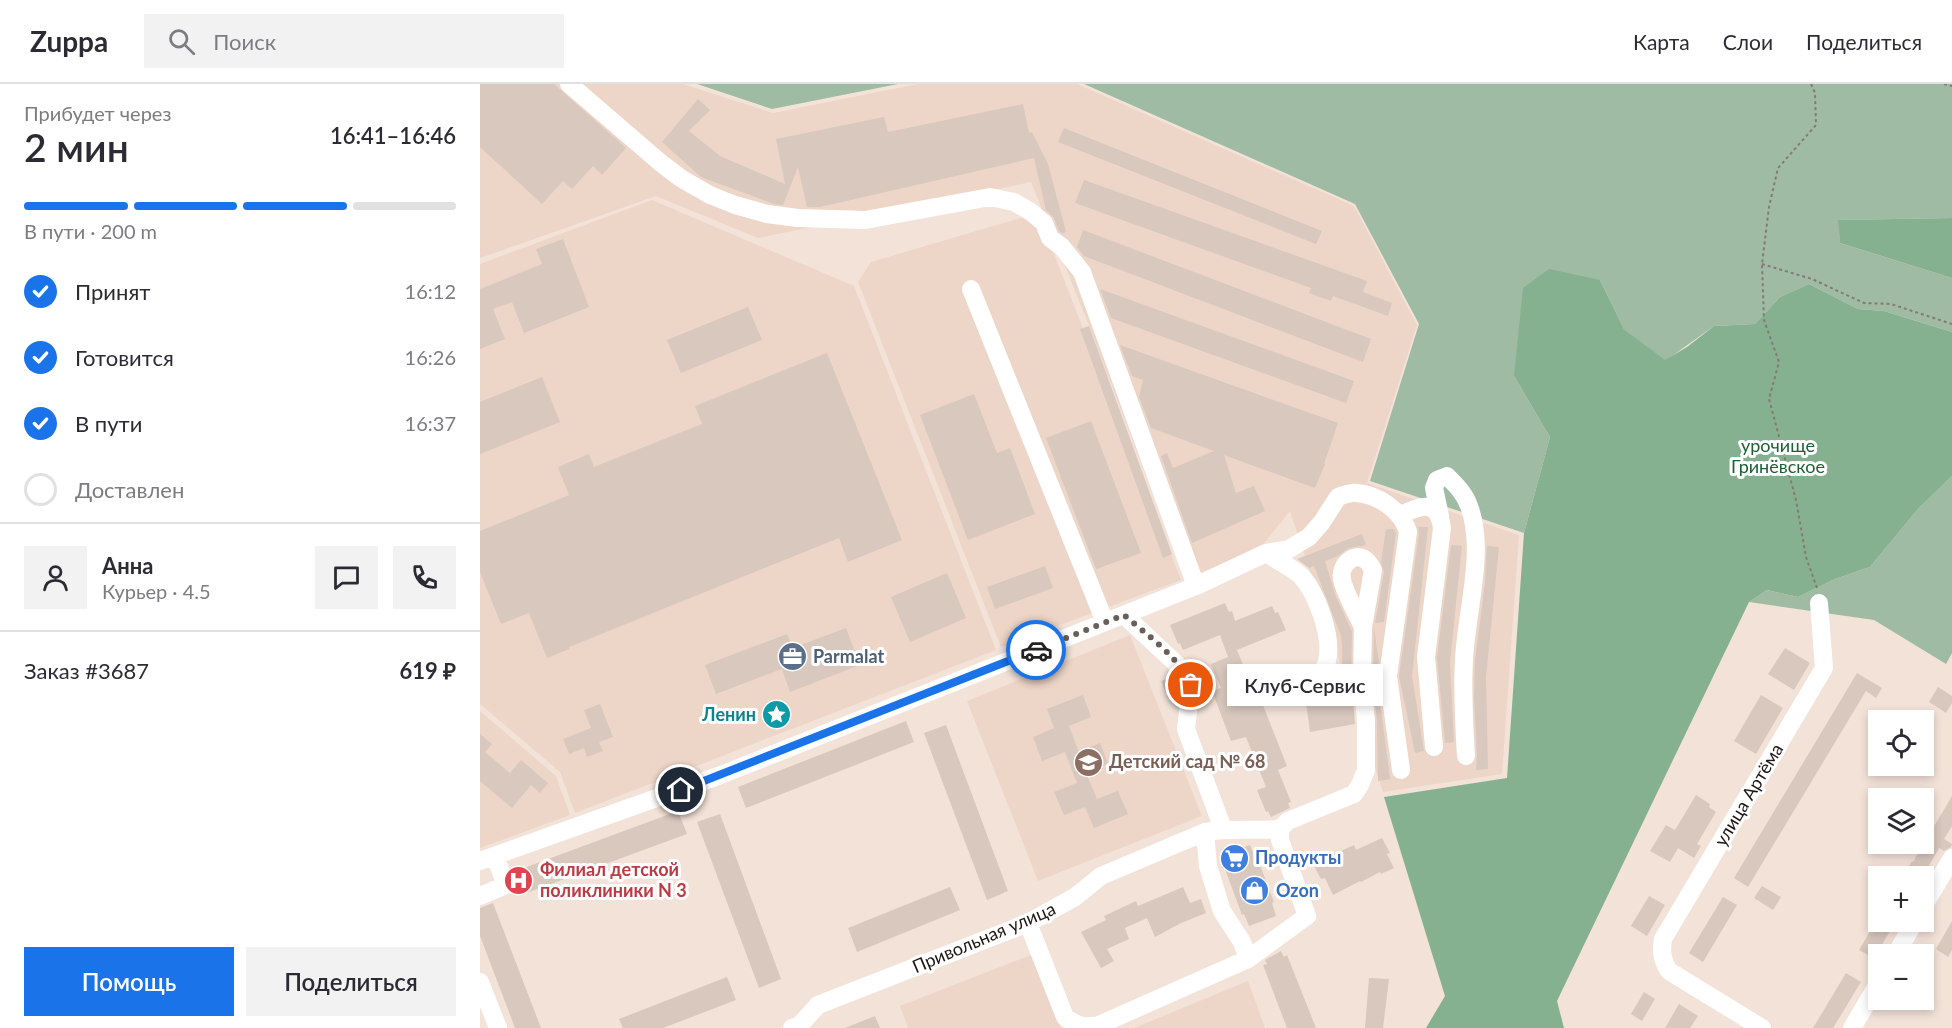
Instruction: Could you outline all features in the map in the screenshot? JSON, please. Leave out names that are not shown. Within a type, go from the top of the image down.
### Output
[{"type":"street","points":[[569,84],[682,179],[710,195],[756,211],[798,218],[865,220],[990,196],[1014,202],[1031,212],[1044,223],[1050,238],[1062,247],[1082,272],[1196,586]]},
{"type":"street","points":[[971,289],[1105,622]]},
{"type":"street","points":[[1434,747],[1426,657],[1442,528],[1434,488],[1437,480],[1447,476],[1468,504],[1476,530],[1464,659],[1463,706],[1466,756]]},
{"type":"street","points":[[480,896],[506,885],[488,859],[721,775],[1196,586],[1266,553],[1289,549],[1309,537],[1338,497],[1354,492],[1369,495],[1387,504],[1401,515],[1408,532],[1388,676],[1401,770]]},
{"type":"street","points":[[1401,515],[1418,506],[1430,507],[1440,516]]},
{"type":"street","points":[[1266,553],[1301,576],[1311,591],[1323,618],[1328,638],[1328,659],[1317,687]]},
{"type":"street","name":"улица Артёма","points":[[1762,1028],[1678,978],[1663,962],[1661,950],[1663,939],[1824,668],[1819,603]]},
{"type":"street","points":[[1124,615],[1186,673],[1191,685],[1186,729],[1214,831],[1208,866],[1222,911],[1242,942],[1248,959]]},
{"type":"street","points":[[1028,923],[1065,1017],[1076,1025],[1086,1028],[1099,1025],[1248,959],[1307,916],[1280,840],[1280,829],[1288,821],[1354,794],[1360,785],[1366,770],[1366,722],[1362,677],[1363,627]]},
{"type":"street","name":"Привольная улица","points":[[797,1027],[818,1005],[1028,923],[1075,897],[1101,876],[1214,831],[1280,829]]},
{"type":"street","points":[[1934,888],[1952,858]]},
{"type":"street","points":[[480,982],[498,1028]]},
{"type":"street","points":[[1852,1028],[1868,1001]]},
{"type":"path","points":[[1810,84],[1815,93],[1816,125],[1778,168],[1769,207],[1762,264],[1764,320],[1779,362],[1769,399],[1796,500],[1806,557],[1816,584],[1819,603]]},
{"type":"path","points":[[1944,84],[1952,86]]},
{"type":"path","points":[[1762,264],[1812,279],[1864,303],[1891,304],[1952,324]]},
{"type":"shaded area","points":[[480,84],[683,84],[773,113],[918,84],[1077,84],[1354,206],[1417,325],[1367,483],[1519,535],[1502,774],[1383,792],[1290,511],[1261,547],[1185,579],[1092,333],[1031,182],[758,238],[656,196],[480,258]]},
{"type":"shaded area","points":[[652,200],[854,286],[996,650],[575,813],[560,772],[480,704],[480,264]]},
{"type":"shaded area","points":[[1038,213],[1181,580],[1001,647],[858,282],[871,262]]},
{"type":"shaded area","points":[[1130,635],[1202,816],[1038,881],[967,701]]},
{"type":"shaded area","points":[[480,711],[556,776],[570,815],[480,848]]},
{"type":"shaded area","points":[[1031,955],[1061,1028],[908,1028],[900,1006]]},
{"type":"shaded area","points":[[1248,981],[1265,1028],[1134,1028]]},
{"type":"green space","points":[[697,84],[898,84],[772,109]]},
{"type":"green space","points":[[1084,84],[1952,84],[1952,218],[1839,220],[1840,243],[1952,278],[1952,332],[1884,311],[1858,309],[1809,284],[1780,297],[1755,324],[1714,326],[1665,361],[1624,329],[1600,280],[1514,376],[1550,437],[1524,533],[1370,481],[1419,324],[1355,204]]},
{"type":"green space","points":[[1952,218],[1952,278],[1840,243],[1838,220]]},
{"type":"green space","name":"урочище Гринёвское","points":[[1549,269],[1600,280],[1624,329],[1665,360],[1687,347],[1714,326],[1755,324],[1780,297],[1809,284],[1858,309],[1884,311],[1952,332],[1952,476],[1918,509],[1870,567],[1835,579],[1798,597],[1767,590],[1749,602],[1557,1001],[1564,1028],[1426,1028],[1445,996],[1384,797],[1507,778],[1524,533],[1550,437],[1514,376],[1523,288]]},
{"type":"green space","points":[[1952,476],[1952,653],[1946,664],[1874,620],[1749,602],[1767,590],[1798,597],[1835,579],[1870,567],[1918,509]]},
{"type":"building","points":[[480,84],[554,84],[626,148],[602,175],[593,166],[572,189],[563,181],[542,204],[480,147]]},
{"type":"building","points":[[698,99],[710,110],[689,131],[720,156],[785,184],[776,139],[884,117],[888,132],[1023,104],[1029,133],[1032,132],[1048,164],[1066,232],[1059,231],[1054,218],[1046,210],[1034,158],[820,207],[807,207],[798,167],[783,205],[774,204],[701,177],[662,142]]},
{"type":"building","points":[[1064,128],[1322,231],[1316,244],[1058,142]]},
{"type":"building","points":[[1084,180],[1367,281],[1363,292],[1392,303],[1388,316],[1333,296],[1331,301],[1309,293],[1311,288],[1075,203]]},
{"type":"building","points":[[1083,230],[1371,339],[1363,362],[1084,256],[1077,247]]},
{"type":"building","points":[[563,239],[589,307],[524,333],[512,302],[493,309],[505,339],[480,349],[480,289],[542,264],[536,249]]},
{"type":"building","points":[[1100,289],[1354,381],[1346,403],[1111,318]]},
{"type":"building","points":[[748,307],[762,340],[681,373],[667,340]]},
{"type":"building","points":[[1089,326],[1172,554],[1163,558],[1080,329]]},
{"type":"building","points":[[1120,345],[1338,423],[1315,488],[1224,455],[1236,493],[1254,486],[1265,511],[1192,543],[1161,456],[1167,453],[1173,468],[1214,451],[1151,428],[1139,397],[1143,380],[1132,376]]},
{"type":"building","points":[[827,353],[902,540],[848,562],[839,538],[569,647],[547,658],[529,613],[501,624],[480,572],[480,531],[569,495],[558,467],[589,454],[594,467],[702,424],[695,406]]},
{"type":"building","points":[[542,377],[560,422],[480,454],[480,402]]},
{"type":"building","points":[[974,394],[997,453],[1010,448],[1035,514],[968,540],[920,415]]},
{"type":"building","points":[[1091,421],[1141,553],[1096,569],[1046,438]]},
{"type":"building","points":[[1418,527],[1428,527],[1412,676],[1424,751],[1415,753],[1399,676],[1419,534]]},
{"type":"building","points":[[1386,529],[1394,529],[1396,533],[1384,622],[1375,623],[1384,572],[1381,562]]},
{"type":"building","points":[[1362,534],[1366,545],[1349,548],[1325,561],[1335,594],[1352,632],[1351,678],[1355,724],[1310,732],[1306,703],[1343,698],[1342,644],[1314,566],[1309,568],[1297,559]]},
{"type":"building","points":[[1451,545],[1462,546],[1450,662],[1454,742],[1445,743],[1437,658]]},
{"type":"building","points":[[1487,546],[1499,547],[1486,677],[1488,769],[1476,770],[1475,661],[1485,583]]},
{"type":"building","points":[[1045,566],[1053,588],[995,609],[987,587]]},
{"type":"building","points":[[947,573],[966,618],[910,642],[891,597]]},
{"type":"building","points":[[1225,603],[1229,612],[1232,611],[1235,621],[1272,606],[1275,613],[1278,612],[1286,630],[1237,650],[1247,674],[1252,672],[1287,766],[1278,770],[1291,802],[1288,803],[1290,808],[1271,817],[1268,811],[1266,812],[1257,790],[1266,787],[1246,737],[1231,741],[1212,691],[1221,688],[1211,664],[1228,657],[1220,635],[1183,650],[1170,625]]},
{"type":"building","name":"Parmalat","points":[[846,628],[860,665],[790,692],[782,669],[716,694],[705,665],[787,634],[793,648]]},
{"type":"building","points":[[1374,628],[1379,662],[1377,678],[1390,779],[1378,781],[1377,722],[1373,677]]},
{"type":"building","points":[[1785,648],[1810,663],[1794,690],[1768,674]]},
{"type":"building","points":[[1857,673],[1882,688],[1876,698],[1866,691],[1748,887],[1734,878]]},
{"type":"building","points":[[1173,676],[1179,687],[1166,693],[1161,681]]},
{"type":"building","points":[[1938,687],[1952,696],[1952,703],[1946,713],[1929,702]]},
{"type":"building","name":"Детский сад № 68","points":[[1083,695],[1091,717],[1069,726],[1079,752],[1100,743],[1108,764],[1086,773],[1097,799],[1118,791],[1128,814],[1094,828],[1085,807],[1064,815],[1054,792],[1077,783],[1065,752],[1042,761],[1033,737],[1054,728],[1047,709]]},
{"type":"building","points":[[1761,695],[1783,708],[1756,754],[1734,741]]},
{"type":"building","points":[[600,704],[613,737],[599,742],[603,751],[587,757],[584,748],[569,754],[563,739],[591,728],[584,710]]},
{"type":"building","points":[[906,721],[914,742],[746,808],[738,787]]},
{"type":"building","points":[[946,725],[1008,891],[987,900],[924,733]]},
{"type":"building","points":[[480,734],[492,744],[485,752],[510,773],[521,760],[548,783],[540,793],[531,785],[512,808],[480,781]]},
{"type":"building","points":[[1696,795],[1710,804],[1709,807],[1716,812],[1697,844],[1701,846],[1694,858],[1678,848],[1670,862],[1650,851],[1666,825],[1675,830]]},
{"type":"building","points":[[1952,796],[1952,826],[1944,839],[1952,844],[1951,847],[1944,851],[1939,848],[1929,866],[1909,866],[1918,854],[1934,854],[1934,826]]},
{"type":"building","points":[[678,811],[687,834],[521,895],[513,872]]},
{"type":"building","points":[[720,814],[781,979],[759,988],[697,822]]},
{"type":"building","points":[[1382,838],[1390,853],[1387,854],[1394,868],[1381,874],[1380,872],[1333,895],[1325,878],[1321,879],[1313,864],[1354,845],[1356,850]]},
{"type":"building","points":[[1250,845],[1274,902],[1272,903],[1276,916],[1249,926],[1244,914],[1242,915],[1225,869],[1228,868],[1223,855]]},
{"type":"building","points":[[1762,886],[1781,897],[1773,910],[1754,898]]},
{"type":"building","points":[[950,887],[960,910],[857,952],[848,928]]},
{"type":"building","points":[[1183,887],[1190,903],[1201,899],[1206,913],[1155,937],[1147,918],[1125,928],[1129,939],[1107,949],[1114,961],[1101,968],[1081,932],[1106,920],[1104,916],[1136,901],[1138,906]]},
{"type":"building","points":[[1649,896],[1665,905],[1647,936],[1631,926]]},
{"type":"building","points":[[1723,897],[1737,905],[1703,962],[1689,953]]},
{"type":"building","points":[[493,903],[541,1028],[515,1028],[480,936],[480,908]]},
{"type":"building","points":[[1952,921],[1952,950],[1948,957],[1936,949]]},
{"type":"building","points":[[1870,932],[1889,932],[1882,944],[1868,944],[1868,955],[1859,950]]},
{"type":"building","points":[[1281,951],[1284,957],[1287,955],[1316,1028],[1287,1028],[1263,965],[1267,964],[1265,960]]},
{"type":"building","points":[[1846,973],[1861,982],[1833,1028],[1813,1028]]},
{"type":"building","points":[[727,977],[736,1000],[663,1028],[623,1028],[619,1019]]},
{"type":"building","points":[[1369,978],[1389,979],[1383,1028],[1365,1028]]},
{"type":"building","points":[[1644,992],[1655,999],[1642,1021],[1631,1014]]},
{"type":"building","points":[[1679,1004],[1698,1016],[1690,1028],[1665,1028]]},
{"type":"building","points":[[875,1016],[880,1028],[845,1028]]},
{"type":"way so far","points":[[1036,650],[1124,615],[1186,673],[1191,685]]},
{"type":"place","name":"Parmalat","points":[[792,657]]},
{"type":"place","name":"Клуб-Сервис","points":[[1191,685]]},
{"type":"place","name":"Ленин","points":[[777,715]]},
{"type":"place","name":"Детский сад № 68","points":[[1088,762]]},
{"type":"place","name":"Продукты","points":[[1234,858]]},
{"type":"place","name":"Филиал детской поликлиники N 3","points":[[519,880]]},
{"type":"place","name":"Ozon","points":[[1255,891]]},
{"type":"route","points":[[681,790],[1036,650]]}]
